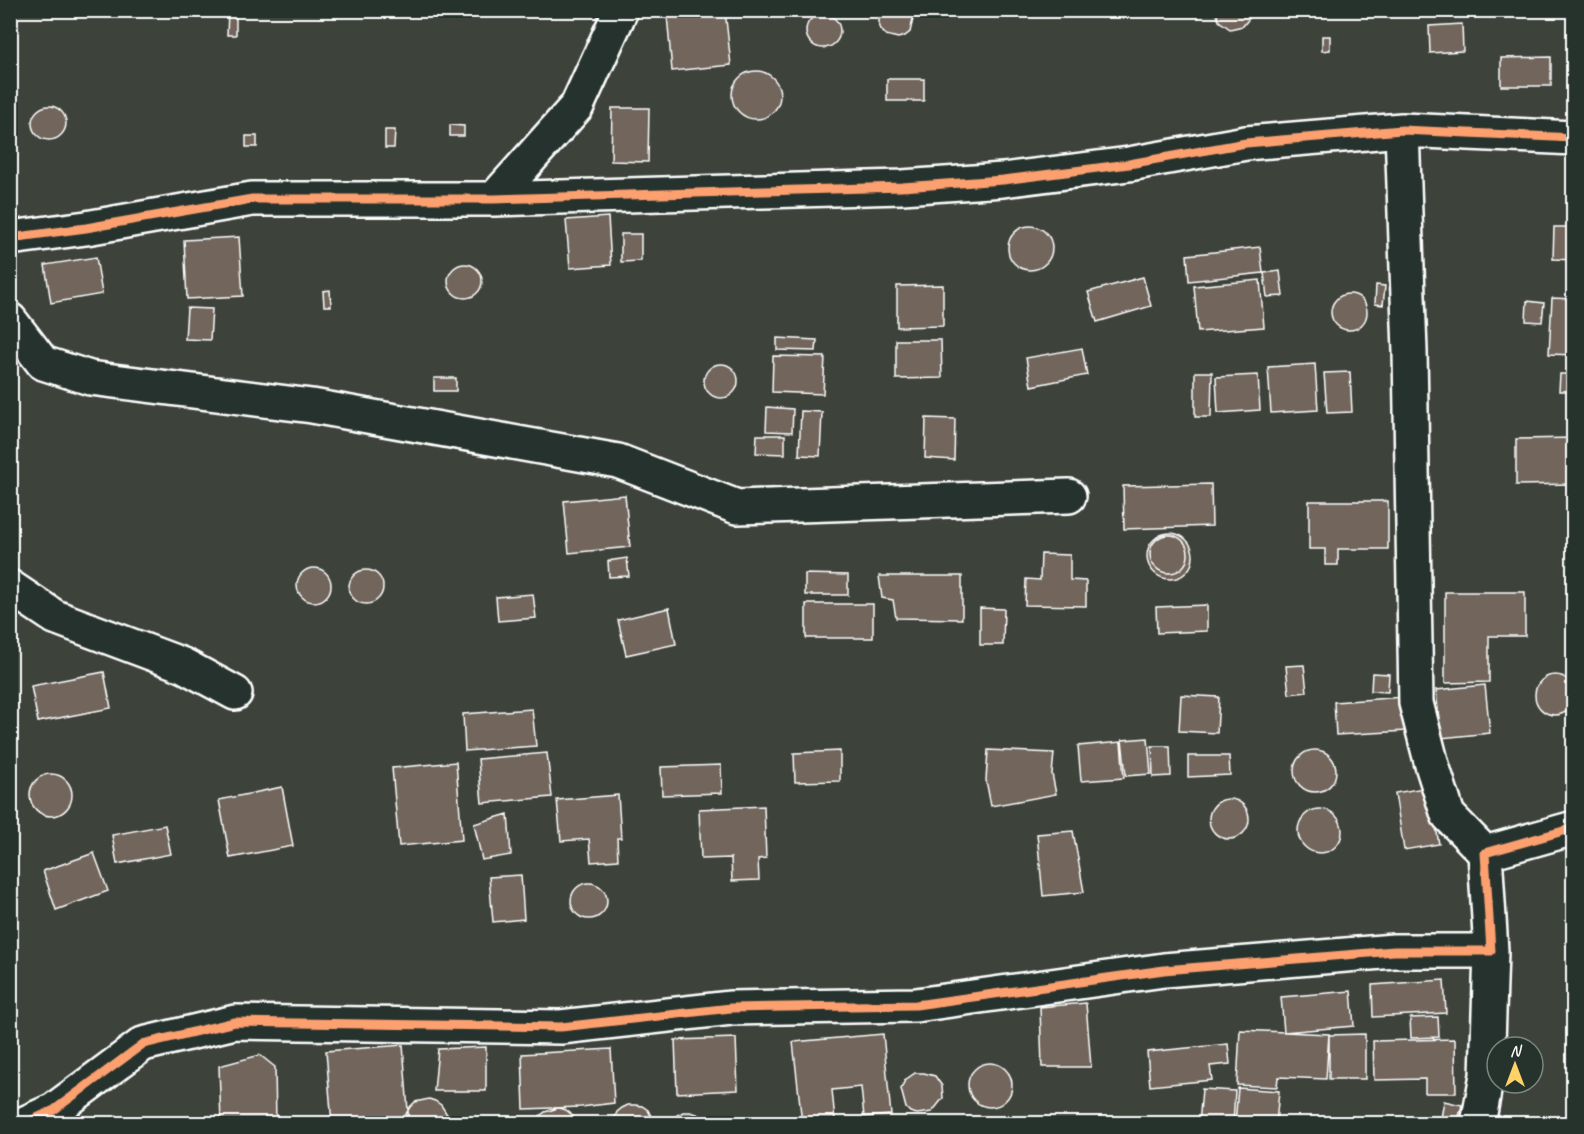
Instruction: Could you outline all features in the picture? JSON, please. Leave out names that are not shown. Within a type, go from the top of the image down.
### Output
[{"type":"street","points":[[494,199],[577,106],[621,10]]},
{"type":"street","points":[[1402,129],[1410,363],[1416,703],[1448,815],[1485,853],[1491,951],[1487,1075],[1478,1124]]},
{"type":"street","points":[[10,238],[86,228],[252,199],[494,199],[903,187],[981,181],[1129,164],[1246,143],[1402,129],[1574,138]]},
{"type":"street","points":[[10,320],[43,363],[90,378],[312,406],[618,461],[737,507],[1069,496]]},
{"type":"street","points":[[10,587],[55,617],[183,664],[235,693]]},
{"type":"street","points":[[1485,853],[1574,828]]},
{"type":"street","points":[[23,1124],[54,1110],[143,1044],[235,1022],[561,1026],[731,1008],[916,1005],[1164,970],[1394,951],[1491,951]]},
{"type":"building","points":[[725,10],[731,65],[672,71],[667,15]]},
{"type":"building","points":[[883,10],[908,10],[913,19],[910,32],[898,38],[886,35],[879,24],[879,17]]},
{"type":"building","points":[[1217,10],[1251,10],[1251,16],[1243,26],[1230,29],[1219,21]]},
{"type":"building","points":[[228,11],[236,11],[236,35],[227,35]]},
{"type":"building","points":[[823,14],[835,19],[840,31],[835,43],[823,48],[811,43],[806,31],[811,19]]},
{"type":"building","points":[[1462,24],[1463,51],[1430,53],[1429,26]]},
{"type":"building","points":[[1322,36],[1330,36],[1330,50],[1322,51]]},
{"type":"building","points":[[1551,57],[1551,86],[1501,86],[1501,58]]},
{"type":"building","points":[[751,71],[761,71],[773,78],[780,90],[780,100],[773,112],[761,119],[751,119],[736,108],[732,100],[732,90],[743,75]]},
{"type":"building","points":[[887,79],[924,79],[924,101],[887,101]]},
{"type":"building","points":[[49,106],[61,111],[66,123],[61,135],[49,140],[37,135],[32,123],[37,111]]},
{"type":"building","points":[[612,108],[649,108],[648,162],[611,161]]},
{"type":"building","points":[[450,125],[464,126],[464,136],[450,136]]},
{"type":"building","points":[[385,130],[395,130],[394,148],[385,148]]},
{"type":"building","points":[[246,136],[257,136],[257,147],[246,147]]},
{"type":"building","points":[[1569,185],[1574,185],[1574,260],[1553,259],[1554,227],[1568,227]]},
{"type":"building","points":[[608,217],[611,265],[570,268],[566,220]]},
{"type":"building","points":[[1030,226],[1045,233],[1052,248],[1045,263],[1030,270],[1015,263],[1008,248],[1015,233]]},
{"type":"building","points":[[621,234],[641,234],[641,261],[621,262]]},
{"type":"building","points":[[239,237],[243,296],[187,299],[184,240]]},
{"type":"building","points":[[1260,247],[1263,273],[1189,281],[1187,255]]},
{"type":"building","points":[[96,257],[102,294],[51,303],[45,265]]},
{"type":"building","points":[[465,264],[477,269],[482,281],[477,293],[465,298],[453,293],[448,281],[453,269]]},
{"type":"building","points":[[1280,271],[1283,296],[1267,297],[1264,273]]},
{"type":"building","points":[[1143,277],[1151,306],[1097,322],[1088,292]]},
{"type":"building","points":[[1260,280],[1264,327],[1198,332],[1194,286]]},
{"type":"building","points":[[943,285],[943,326],[897,327],[897,286]]},
{"type":"building","points":[[1376,285],[1385,286],[1383,305],[1375,304]]},
{"type":"building","points":[[330,290],[331,306],[324,306],[323,291]]},
{"type":"building","points":[[1349,294],[1362,299],[1367,312],[1362,325],[1349,330],[1336,325],[1331,312],[1336,299]]},
{"type":"building","points":[[1552,298],[1574,299],[1574,355],[1549,354]]},
{"type":"building","points":[[1527,301],[1544,303],[1542,322],[1526,321]]},
{"type":"building","points":[[187,308],[212,309],[210,340],[185,339]]},
{"type":"building","points":[[777,338],[817,340],[816,351],[777,350]]},
{"type":"building","points":[[896,340],[941,340],[942,378],[896,379]]},
{"type":"building","points":[[1082,348],[1087,375],[1031,386],[1026,358]]},
{"type":"building","points":[[773,356],[825,357],[823,394],[772,392]]},
{"type":"building","points":[[721,364],[733,369],[738,381],[733,393],[721,398],[709,393],[704,381],[709,369]]},
{"type":"building","points":[[1315,364],[1318,410],[1271,413],[1268,367]]},
{"type":"building","points":[[1195,372],[1212,372],[1211,417],[1195,417]]},
{"type":"building","points":[[1350,372],[1352,412],[1327,413],[1324,373]]},
{"type":"building","points":[[1560,374],[1574,374],[1574,391],[1559,391]]},
{"type":"building","points":[[1258,375],[1260,410],[1218,413],[1216,377]]},
{"type":"building","points":[[434,378],[456,378],[456,391],[434,391]]},
{"type":"building","points":[[767,407],[793,409],[792,432],[766,431]]},
{"type":"building","points":[[801,411],[822,412],[820,456],[799,455]]},
{"type":"building","points":[[926,418],[955,419],[954,460],[925,458]]},
{"type":"building","points":[[757,435],[785,435],[785,454],[756,453]]},
{"type":"building","points":[[1574,438],[1574,484],[1516,485],[1516,439]]},
{"type":"building","points":[[1211,484],[1212,526],[1124,529],[1123,486]]},
{"type":"building","points":[[625,495],[630,547],[569,553],[564,501]]},
{"type":"building","points":[[1309,501],[1388,501],[1388,549],[1338,549],[1338,565],[1325,565],[1325,549],[1309,549]]},
{"type":"building","points":[[1170,533],[1186,540],[1193,556],[1186,572],[1170,579],[1154,572],[1147,556],[1154,540]]},
{"type":"building","points":[[1169,535],[1176,536],[1182,541],[1187,547],[1187,561],[1182,567],[1176,572],[1169,573],[1162,572],[1156,567],[1151,561],[1150,554],[1151,547],[1156,541],[1162,536]]},
{"type":"building","points":[[1041,554],[1070,555],[1070,580],[1086,581],[1086,606],[1025,605],[1026,579],[1040,580]]},
{"type":"building","points":[[627,558],[629,576],[609,577],[608,561]]},
{"type":"building","points":[[314,568],[326,573],[331,585],[326,597],[314,602],[302,597],[297,585],[302,573]]},
{"type":"building","points":[[366,570],[378,575],[383,587],[378,599],[366,604],[354,599],[349,587],[354,575]]},
{"type":"building","points":[[805,574],[848,575],[848,595],[805,595]]},
{"type":"building","points":[[879,576],[962,576],[962,619],[896,618],[893,600],[882,598]]},
{"type":"building","points":[[1445,592],[1525,592],[1525,636],[1489,636],[1489,682],[1445,683]]},
{"type":"building","points":[[533,594],[536,618],[498,621],[496,597]]},
{"type":"building","points":[[806,604],[873,604],[873,638],[806,638]]},
{"type":"building","points":[[1207,605],[1207,631],[1157,633],[1156,607]]},
{"type":"building","points":[[669,608],[676,644],[626,655],[618,620]]},
{"type":"building","points":[[980,608],[1004,609],[1003,645],[980,645]]},
{"type":"building","points":[[1304,665],[1307,692],[1289,694],[1286,666]]},
{"type":"building","points":[[104,672],[111,708],[38,722],[31,686]]},
{"type":"building","points":[[1372,673],[1389,674],[1388,692],[1371,691]]},
{"type":"building","points":[[1555,675],[1563,676],[1569,681],[1574,687],[1574,703],[1569,709],[1563,714],[1555,715],[1547,714],[1541,709],[1536,703],[1535,695],[1536,687],[1541,681],[1547,676]]},
{"type":"building","points":[[1485,685],[1490,733],[1441,738],[1436,690]]},
{"type":"building","points":[[1181,695],[1219,697],[1217,733],[1179,731]]},
{"type":"building","points":[[1404,697],[1407,731],[1336,735],[1334,702]]},
{"type":"building","points":[[532,709],[536,746],[465,751],[463,714]]},
{"type":"building","points":[[1148,738],[1151,774],[1126,776],[1122,740]]},
{"type":"building","points":[[1121,742],[1124,778],[1081,781],[1078,746]]},
{"type":"building","points":[[1152,746],[1170,746],[1171,776],[1153,777]]},
{"type":"building","points":[[988,750],[1054,753],[1052,774],[1056,794],[991,806],[986,780]]},
{"type":"building","points":[[1315,750],[1330,756],[1336,771],[1330,786],[1315,792],[1300,786],[1294,771],[1300,756]]},
{"type":"building","points":[[840,751],[840,781],[795,782],[794,753]]},
{"type":"building","points":[[547,753],[552,797],[482,803],[478,759]]},
{"type":"building","points":[[1188,756],[1229,756],[1230,775],[1188,777]]},
{"type":"building","points":[[456,762],[462,840],[399,846],[392,768]]},
{"type":"building","points":[[721,765],[722,793],[662,795],[661,767]]},
{"type":"building","points":[[51,774],[66,780],[72,795],[66,810],[51,816],[36,810],[30,795],[36,780]]},
{"type":"building","points":[[282,787],[293,846],[230,858],[219,800]]},
{"type":"building","points":[[1429,787],[1439,844],[1404,850],[1395,793]]},
{"type":"building","points":[[618,795],[621,838],[617,838],[618,860],[591,862],[589,839],[561,841],[557,800]]},
{"type":"building","points":[[1229,799],[1237,800],[1243,805],[1248,811],[1248,827],[1243,833],[1237,838],[1229,839],[1221,838],[1215,833],[1210,827],[1209,819],[1210,811],[1215,805],[1221,800]]},
{"type":"building","points":[[764,806],[766,858],[758,859],[759,880],[732,881],[731,858],[701,859],[699,809]]},
{"type":"building","points":[[1320,809],[1335,816],[1342,831],[1335,846],[1320,853],[1305,846],[1298,831],[1305,816]]},
{"type":"building","points":[[508,814],[511,855],[482,860],[474,824]]},
{"type":"building","points":[[165,825],[171,854],[117,864],[112,835]]},
{"type":"building","points":[[1073,831],[1084,892],[1043,896],[1037,834]]},
{"type":"building","points":[[94,853],[108,891],[56,910],[43,871]]},
{"type":"building","points":[[521,875],[524,919],[493,922],[489,877]]},
{"type":"building","points":[[589,883],[601,889],[607,901],[601,913],[589,919],[577,913],[571,901],[577,889]]},
{"type":"building","points":[[1574,893],[1574,926],[1570,926],[1568,894]]},
{"type":"building","points":[[1444,980],[1446,1013],[1373,1017],[1372,985]]},
{"type":"building","points":[[1351,991],[1354,1026],[1284,1032],[1281,997]]},
{"type":"building","points":[[1086,1003],[1091,1067],[1042,1067],[1040,1007]]},
{"type":"building","points":[[1438,1017],[1439,1037],[1411,1038],[1410,1018]]},
{"type":"building","points":[[1240,1030],[1329,1034],[1326,1079],[1278,1077],[1277,1087],[1237,1085]]},
{"type":"building","points":[[883,1034],[891,1115],[864,1117],[861,1087],[832,1090],[835,1120],[802,1123],[793,1042]]},
{"type":"building","points":[[1365,1034],[1365,1079],[1329,1079],[1329,1035]]},
{"type":"building","points":[[736,1038],[738,1090],[677,1093],[675,1040]]},
{"type":"building","points":[[1455,1039],[1456,1093],[1425,1093],[1425,1079],[1374,1080],[1373,1041]]},
{"type":"building","points":[[1228,1044],[1230,1064],[1210,1066],[1212,1080],[1150,1086],[1147,1052]]},
{"type":"building","points":[[403,1045],[409,1124],[332,1124],[326,1051]]},
{"type":"building","points":[[486,1047],[486,1091],[434,1091],[438,1049]]},
{"type":"building","points":[[611,1049],[614,1103],[524,1109],[522,1054]]},
{"type":"building","points":[[260,1055],[275,1067],[276,1124],[221,1124],[219,1066]]},
{"type":"building","points":[[990,1063],[1005,1070],[1012,1085],[1005,1100],[990,1107],[975,1100],[968,1085],[975,1070]]},
{"type":"building","points":[[915,1073],[935,1076],[942,1086],[943,1098],[932,1112],[917,1114],[906,1108],[901,1089],[905,1080]]},
{"type":"building","points":[[1238,1088],[1279,1091],[1276,1124],[1235,1124]]},
{"type":"building","points":[[1202,1089],[1235,1091],[1233,1124],[1199,1124]]},
{"type":"building","points":[[429,1099],[441,1105],[448,1116],[449,1124],[405,1124],[406,1114],[410,1107],[415,1102]]},
{"type":"building","points":[[1444,1101],[1462,1105],[1457,1124],[1440,1124]]},
{"type":"building","points":[[628,1105],[642,1106],[648,1110],[655,1124],[612,1124],[617,1112]]},
{"type":"building","points":[[558,1108],[571,1114],[578,1124],[536,1124],[545,1112]]},
{"type":"building","points":[[683,1112],[697,1114],[706,1124],[669,1124]]},
{"type":"cycle path","points":[[10,238],[86,228],[252,199],[494,199],[902,187],[1003,180],[1129,164],[1246,143],[1402,130],[1574,138]]},
{"type":"cycle path","points":[[23,1124],[54,1110],[143,1044],[235,1022],[561,1027],[731,1008],[916,1005],[1164,970],[1394,951],[1491,951],[1485,853],[1574,828]]}]
